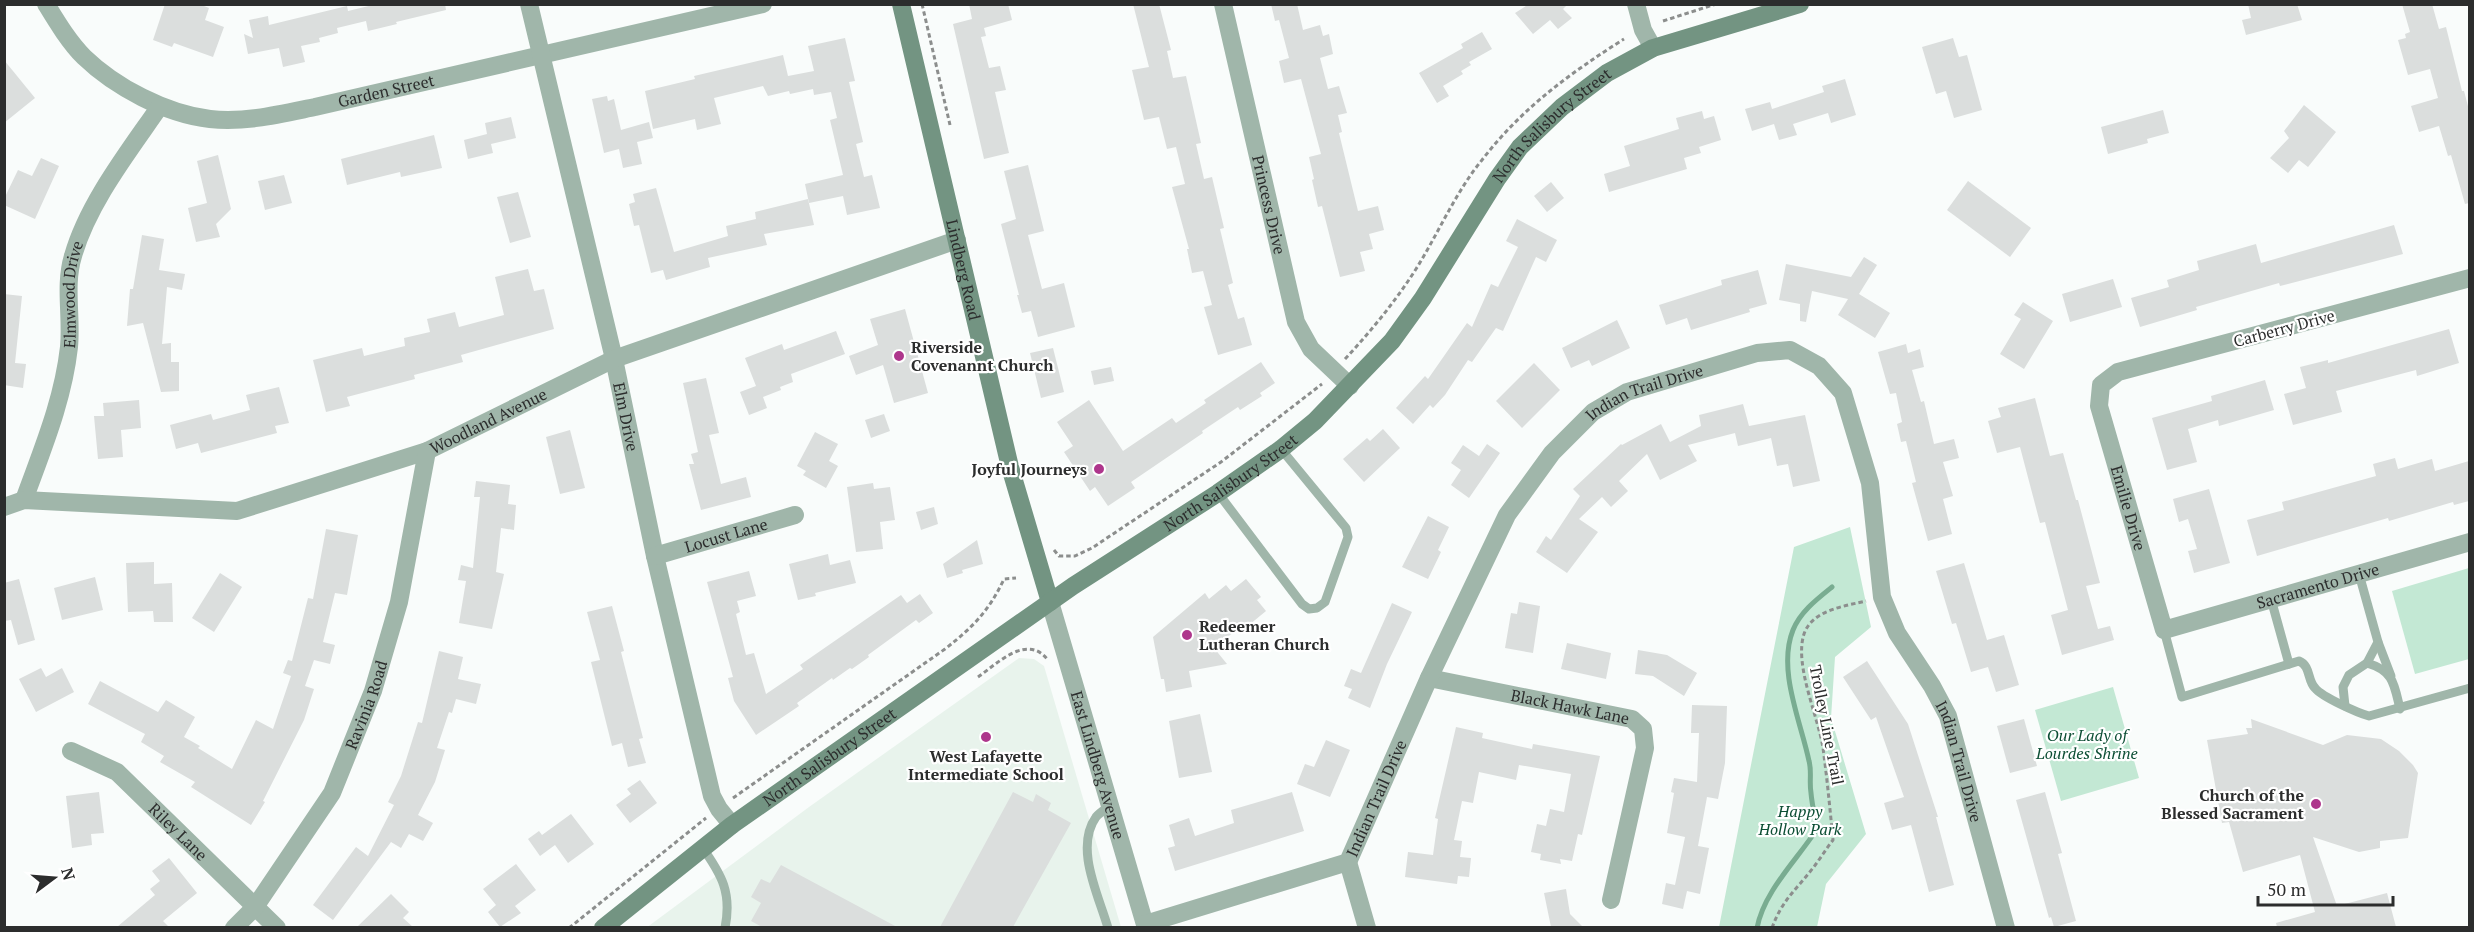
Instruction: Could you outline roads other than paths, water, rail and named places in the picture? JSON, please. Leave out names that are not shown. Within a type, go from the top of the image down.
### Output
[{"type":"street","name":"Garden Street","points":[[46,4],[68,38],[94,66],[110,78],[160,106],[210,119],[266,117],[763,4]]},
{"type":"street","name":"Elm Drive","points":[[529,4],[614,359],[655,556],[712,796],[732,825]]},
{"type":"street","name":"Lindberg Road","points":[[901,4],[1010,467],[1050,602]]},
{"type":"street","name":"Princess Drive","points":[[1223,4],[1296,322],[1311,349],[1350,386]]},
{"type":"street","points":[[1636,4],[1643,30],[1653,48]]},
{"type":"street","name":"North Salisbury Street","points":[[603,927],[732,825],[1050,602],[1218,493],[1315,421],[1392,341],[1423,298],[1497,178],[1520,147],[1562,107],[1607,73],[1653,48],[1800,4]]},
{"type":"street","name":"Elmwood Drive","points":[[24,500],[59,402],[65,374],[69,345],[69,272],[73,254],[85,226],[117,170],[160,106]]},
{"type":"street","name":"Woodland Avenue","points":[[4,507],[24,500],[237,511],[427,451],[614,359],[957,240]]},
{"type":"street","name":"Carberry Drive","points":[[2101,385],[2118,372],[2469,278]]},
{"type":"street","name":"Indian Trail Drive","points":[[1146,926],[1348,862],[1429,678],[1507,515],[1560,445],[1593,412],[1627,392],[1756,353],[1790,350],[1819,366],[1843,393],[1870,483],[1882,597],[1897,633],[1932,686],[1948,716],[2001,924]]},
{"type":"street","name":"Emilie Drive","points":[[2101,385],[2099,406],[2164,630]]},
{"type":"street","name":"Ravinia Road","points":[[234,927],[255,907],[332,794],[373,691],[399,602],[427,451]]},
{"type":"street","name":"Locust Lane","points":[[655,556],[795,514]]},
{"type":"street","name":"Sacramento Drive","points":[[2164,630],[2469,542]]},
{"type":"street","name":"East Lindberg Avenue","points":[[1050,602],[1146,926]]},
{"type":"street","name":"Black Hawk Lane","points":[[1429,678],[1632,719],[1643,729],[1645,748],[1611,900]]},
{"type":"street","name":"Riley Lane","points":[[71,751],[117,772],[278,927]]},
{"type":"street","points":[[1348,862],[1366,927]]},
{"type":"lane","points":[[1218,493],[1302,604],[1309,609],[1317,608],[1324,602],[1348,537],[1346,528],[1281,448]]},
{"type":"lane","points":[[2359,574],[2400,709]]},
{"type":"lane","points":[[2271,599],[2289,664]]},
{"type":"lane","points":[[2164,630],[2182,697],[2299,661],[2303,662],[2315,688],[2356,713],[2369,716],[2469,688]]},
{"type":"lane","points":[[2345,706],[2343,687],[2349,675],[2367,663],[2378,642]]},
{"type":"lane","points":[[2367,663],[2380,667],[2392,678]]},
{"type":"lane","points":[[2323,693],[2343,687]]},
{"type":"lane","points":[[1108,927],[1086,853],[1088,835],[1096,817],[1111,805]]},
{"type":"lane","points":[[702,847],[724,881],[727,906],[725,927]]},
{"type":"waterway","points":[[1757,928],[1761,914],[1774,889],[1817,829],[1810,789],[1810,765],[1792,696],[1788,662],[1789,646],[1796,623],[1810,606],[1832,587]]},
{"type":"place","name":"Riverside Covenannt Church","points":[[899,356]]},
{"type":"place","name":"Joyful Journeys","points":[[1099,469]]},
{"type":"place","name":"Redeemer Lutheran Church","points":[[1187,635]]},
{"type":"place","name":"West Lafayette Intermediate School","points":[[986,737]]},
{"type":"place","name":"Church of the Blessed Sacrament","points":[[2316,804]]},
{"type":"park label","name":"Our Lady of Lourdes Shrine","points":[[2087,744]]},
{"type":"park label","name":"Happy Hollow Park","points":[[1800,820]]}]
